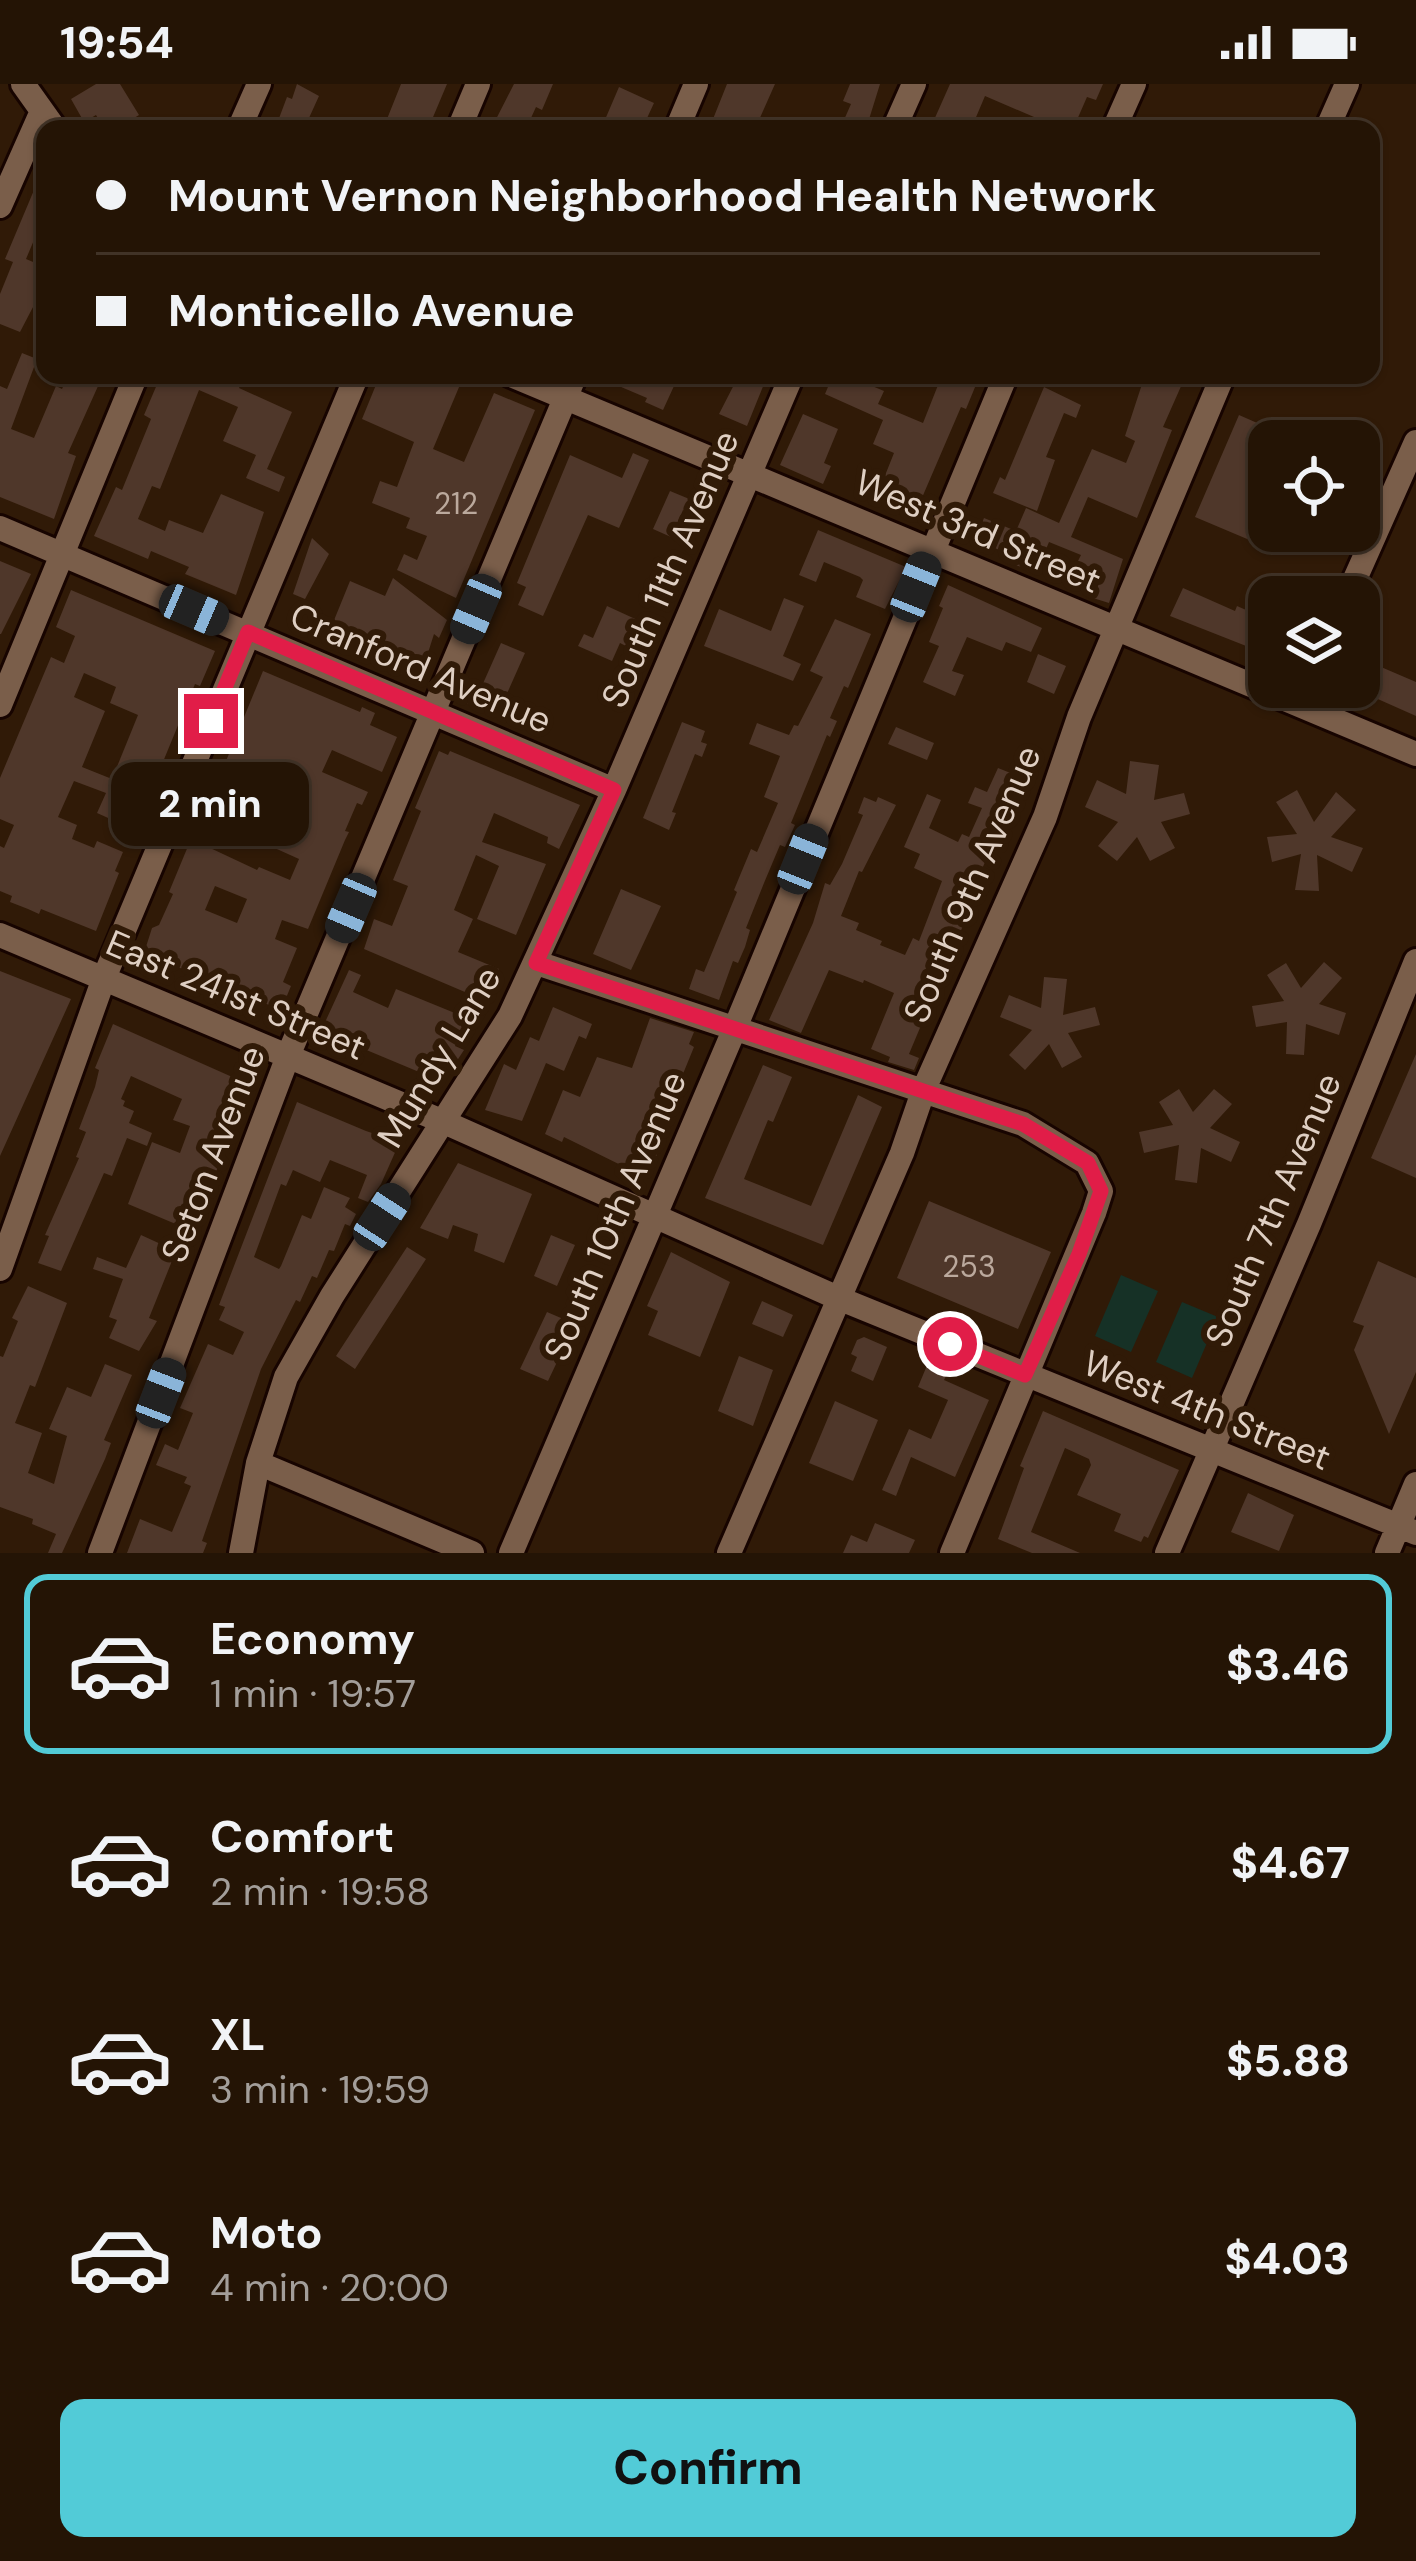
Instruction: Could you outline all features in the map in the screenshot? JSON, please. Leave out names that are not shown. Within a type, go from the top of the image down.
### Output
[{"type":"street","points":[[23,84],[49,120]]},
{"type":"street","points":[[243,120],[259,84]]},
{"type":"street","points":[[463,120],[478,84]]},
{"type":"street","points":[[681,120],[696,84]]},
{"type":"street","points":[[898,120],[914,84]]},
{"type":"street","points":[[1118,120],[1134,84]]},
{"type":"street","points":[[1332,120],[1347,84]]},
{"type":"street","points":[[0,206],[36,143]]},
{"type":"street","points":[[0,705],[133,384]]},
{"type":"street","points":[[0,1269],[104,978],[353,384]]},
{"type":"street","name":"South 11th Avenue","points":[[614,790],[788,384]]},
{"type":"street","name":"South 10th Avenue","points":[[511,1553],[1002,384]]},
{"type":"street","name":"South 9th Avenue","points":[[730,1553],[902,1153],[924,1089],[1045,817],[1079,717],[1219,384]]},
{"type":"street","name":"West 3rd Street","points":[[570,386],[751,476],[1416,754]]},
{"type":"street","name":"Seton Avenue","points":[[100,1553],[288,1056],[570,386]]},
{"type":"street","points":[[1356,576],[1416,442]]},
{"type":"street","name":"Cranford Avenue","points":[[0,528],[614,790]]},
{"type":"street","name":"Mundy Lane","points":[[241,1553],[258,1462],[286,1376],[510,1016],[614,790]]},
{"type":"street","name":"East 241st Street","points":[[0,934],[444,1123]]},
{"type":"street","name":"South 7th Avenue","points":[[1167,1553],[1416,961]]},
{"type":"street","points":[[536,963],[1023,1124],[1088,1163],[1101,1191],[1079,1254],[952,1553]]},
{"type":"street","name":"West 4th Street","points":[[444,1123],[838,1298],[1407,1530]]},
{"type":"street","points":[[258,1462],[472,1553]]},
{"type":"street","points":[[1388,1553],[1407,1530],[1416,1484]]},
{"type":"green space","points":[[1121,1275],[1158,1291],[1131,1352],[1095,1336]]},
{"type":"green space","points":[[1182,1302],[1218,1317],[1192,1378],[1156,1362]]},
{"type":"building","points":[[96,84],[120,84],[139,115],[131,120],[99,120],[96,115],[83,120],[71,99]]},
{"type":"building","points":[[297,84],[319,96],[308,120],[278,120],[287,97],[292,99]]},
{"type":"building","points":[[401,84],[447,84],[432,120],[387,120]]},
{"type":"building","points":[[514,84],[553,84],[542,110],[536,107],[530,120],[496,120]]},
{"type":"building","points":[[727,84],[775,84],[759,120],[713,120]]},
{"type":"building","points":[[850,84],[880,84],[869,120],[844,120],[851,104],[843,101]]},
{"type":"building","points":[[950,84],[1103,84],[1096,100],[1087,97],[1077,120],[1032,120],[985,96],[975,120],[934,120]]},
{"type":"building","points":[[619,87],[654,103],[646,120],[605,120]]},
{"type":"building","points":[[36,185],[36,235],[26,259],[36,263],[36,301],[20,332],[0,324],[0,294],[13,262],[5,259]]},
{"type":"building","points":[[22,353],[36,359],[11,429],[34,438],[56,386],[99,384],[68,453],[76,456],[54,519],[0,497],[0,386],[7,389]]},
{"type":"building","points":[[157,384],[241,384],[239,388],[292,412],[267,469],[285,477],[279,492],[246,478],[256,455],[223,441],[238,407],[199,390],[160,489],[152,486],[138,519],[165,531],[169,520],[203,533],[221,494],[264,512],[236,595],[185,574],[189,567],[151,551],[148,559],[94,536],[116,487],[122,490],[151,419],[144,415]]},
{"type":"building","points":[[376,384],[460,384],[433,449],[464,462],[494,393],[535,410],[456,598],[397,570],[404,554],[417,560],[427,536],[406,528],[410,518],[372,503],[380,481],[397,487],[414,442],[362,419]]},
{"type":"building","points":[[614,384],[674,386],[663,410],[645,402],[647,398]]},
{"type":"building","points":[[734,384],[764,384],[747,426],[719,414]]},
{"type":"building","points":[[829,384],[867,384],[884,391],[878,404],[923,423],[938,384],[976,384],[966,409],[961,407],[921,500],[882,483],[894,453],[873,444],[883,420],[825,394]]},
{"type":"building","points":[[1142,384],[1182,384],[1163,427],[1172,430],[1137,518],[1088,497],[1071,537],[1123,559],[1109,603],[1093,598],[1103,574],[1077,563],[1081,555],[1049,542],[1036,573],[1004,560],[1007,553],[975,540],[984,518],[1016,531],[1026,508],[1059,523],[1092,449],[1126,463],[1135,441],[1125,436]]},
{"type":"building","points":[[1044,387],[1081,405],[1076,418],[1064,413],[1046,457],[1055,460],[1037,511],[993,493],[1000,477],[1005,480]]},
{"type":"building","points":[[803,414],[838,429],[824,463],[831,466],[823,484],[780,465]]},
{"type":"building","points":[[1239,415],[1250,420],[1248,539],[1195,517]]},
{"type":"building","points":[[633,453],[649,460],[619,528],[588,515],[543,616],[518,605],[526,587],[517,583],[570,455],[622,478]]},
{"type":"building","points":[[670,491],[699,503],[694,515],[683,510],[671,537],[653,529]]},
{"type":"building","points":[[818,530],[906,567],[885,609],[856,597],[860,577],[824,562],[816,582],[799,575]]},
{"type":"building","points":[[312,538],[329,554],[305,599],[293,594]]},
{"type":"building","points":[[0,561],[31,574],[1,634],[0,634]]},
{"type":"building","points":[[393,578],[447,620],[439,638],[434,634],[419,681],[379,664],[381,657],[328,635],[350,581],[385,596]]},
{"type":"building","points":[[948,585],[1042,628],[1031,652],[1006,642],[1002,651],[967,637],[952,671],[964,675],[955,696],[923,682],[939,646],[929,642]]},
{"type":"building","points":[[1183,588],[1235,611],[1237,606],[1248,611],[1248,647],[1170,616]]},
{"type":"building","points":[[71,590],[215,651],[200,686],[195,684],[135,830],[97,813],[106,793],[74,781],[58,817],[77,825],[72,839],[94,848],[97,841],[123,852],[96,931],[10,902],[12,896],[0,891],[0,846],[4,848],[14,825],[0,819],[0,778],[51,657],[64,663],[75,636],[56,627]],"holes":[[[84,673],[116,687],[110,703],[138,715],[112,779],[82,767],[105,711],[74,697]]]},
{"type":"building","points":[[784,598],[804,606],[783,656],[801,664],[793,681],[704,646],[719,609],[771,631]]},
{"type":"building","points":[[607,606],[644,623],[632,649],[620,643],[612,661],[578,646],[584,634],[593,638]]},
{"type":"building","points":[[835,619],[871,634],[830,718],[837,721],[830,737],[827,735],[785,847],[780,845],[746,928],[750,930],[745,947],[738,963],[733,961],[719,1000],[689,989],[696,969],[704,972],[751,849],[757,852],[778,803],[764,797],[780,756],[749,744],[757,723],[789,735],[798,726],[823,677],[810,671]]},
{"type":"building","points":[[501,643],[525,653],[505,698],[513,701],[505,718],[467,703],[475,685],[481,688]]},
{"type":"building","points":[[1038,654],[1066,666],[1054,694],[1027,682]]},
{"type":"building","points":[[1380,667],[1416,682],[1416,716],[1380,700]]},
{"type":"building","points":[[263,671],[360,712],[362,707],[375,713],[370,725],[397,737],[382,772],[332,750],[322,772],[368,792],[362,805],[357,803],[308,929],[282,920],[275,939],[297,948],[283,982],[291,986],[281,1010],[144,953],[152,928],[159,925],[173,894],[169,892],[191,839],[290,880],[299,859],[268,845],[273,833],[244,821],[239,833],[203,817]],"holes":[[[215,886],[247,899],[237,923],[205,910]]]},
{"type":"building","points":[[682,722],[705,731],[701,742],[707,744],[702,757],[695,754],[669,830],[643,818]]},
{"type":"building","points":[[896,727],[934,743],[927,760],[888,744]]},
{"type":"building","points":[[439,751],[448,755],[450,751],[580,805],[559,849],[547,843],[548,837],[494,813],[482,842],[546,864],[516,935],[477,919],[499,866],[476,855],[454,910],[473,919],[458,952],[499,969],[486,1001],[364,949],[374,919],[392,926],[408,886],[393,880]]},
{"type":"building","points":[[1130,761],[1159,765],[1154,800],[1184,793],[1190,814],[1161,822],[1175,848],[1150,861],[1137,837],[1117,861],[1098,846],[1118,822],[1085,807],[1097,780],[1126,794]]},
{"type":"building","points":[[998,768],[1023,778],[1016,805],[1010,820],[1004,818],[982,869],[986,871],[909,1054],[919,1058],[914,1070],[888,1062],[890,1057],[871,1049],[894,993],[864,980],[829,970],[801,1033],[769,1020],[813,923],[825,883],[830,885],[842,864],[863,815],[858,813],[864,797],[896,805],[859,871],[841,916],[859,923],[856,930],[882,941],[880,945],[905,955],[913,938],[919,941],[942,881],[914,868],[920,854],[904,847],[927,794],[941,800],[929,828],[958,842],[962,834],[969,837],[982,808],[968,803],[975,787],[987,792]]},
{"type":"building","points":[[1297,790],[1314,822],[1336,792],[1356,810],[1331,837],[1363,848],[1352,872],[1317,855],[1319,891],[1295,890],[1301,854],[1272,862],[1267,837],[1297,834],[1276,802]]},
{"type":"building","points":[[621,889],[661,906],[631,970],[593,954]]},
{"type":"building","points":[[1324,962],[1342,978],[1319,1004],[1346,1013],[1339,1035],[1306,1024],[1304,1055],[1286,1054],[1287,1022],[1256,1027],[1252,1006],[1284,1001],[1267,975],[1286,963],[1301,988]]},
{"type":"building","points":[[349,970],[361,975],[353,992],[388,1008],[396,989],[467,1018],[455,1046],[464,1050],[443,1082],[321,1031]]},
{"type":"building","points":[[0,971],[71,999],[0,1156]]},
{"type":"building","points":[[1044,977],[1067,979],[1063,1015],[1095,1007],[1100,1025],[1068,1033],[1082,1057],[1062,1068],[1049,1044],[1025,1070],[1009,1055],[1032,1030],[1000,1017],[1009,995],[1041,1008]]},
{"type":"building","points":[[553,1007],[592,1024],[586,1039],[579,1036],[564,1071],[546,1063],[522,1121],[485,1110],[504,1064],[516,1070],[530,1037],[539,1041]]},
{"type":"building","points":[[650,1018],[694,1032],[689,1044],[694,1047],[660,1130],[666,1133],[647,1178],[564,1137],[562,1142],[545,1134],[563,1090],[580,1097],[597,1057],[632,1068]]},
{"type":"building","points":[[113,1024],[248,1084],[211,1159],[219,1165],[190,1230],[128,1204],[152,1142],[180,1153],[190,1126],[173,1120],[182,1099],[131,1076],[121,1099],[123,1106],[134,1111],[129,1123],[152,1133],[147,1146],[127,1138],[112,1176],[104,1173],[61,1271],[38,1263],[49,1236],[45,1235],[79,1158],[86,1132],[79,1129]]},
{"type":"building","points":[[1416,1054],[1416,1178],[1371,1158]]},
{"type":"building","points":[[763,1065],[792,1077],[744,1179],[811,1206],[858,1095],[882,1107],[823,1245],[705,1198]]},
{"type":"building","points":[[1179,1089],[1193,1112],[1214,1089],[1232,1104],[1210,1128],[1240,1142],[1231,1162],[1201,1148],[1197,1183],[1175,1180],[1179,1145],[1144,1153],[1139,1132],[1173,1125],[1159,1102]]},
{"type":"building","points":[[297,1102],[366,1131],[401,1139],[368,1202],[358,1198],[367,1175],[330,1160],[320,1182],[293,1170],[286,1186],[281,1184],[254,1257],[279,1269],[302,1215],[311,1219],[324,1187],[350,1198],[345,1207],[356,1214],[350,1226],[345,1224],[334,1251],[329,1250],[317,1278],[312,1276],[300,1302],[296,1300],[261,1369],[202,1541],[207,1543],[203,1553],[127,1553],[140,1519],[172,1532],[191,1486],[184,1483],[187,1477],[156,1465],[165,1444],[178,1450],[193,1413],[180,1408],[208,1344],[233,1355],[244,1332],[219,1320],[225,1307],[219,1305]]},
{"type":"building","points":[[458,1163],[532,1194],[504,1263],[474,1251],[478,1234],[453,1225],[448,1239],[420,1228]]},
{"type":"building","points":[[929,1201],[1051,1252],[1018,1329],[897,1278]]},
{"type":"building","points":[[141,1235],[176,1251],[149,1318],[157,1321],[139,1351],[109,1338],[117,1320],[109,1317],[123,1279],[93,1269],[97,1257],[126,1268]]},
{"type":"building","points":[[551,1235],[575,1245],[557,1286],[534,1276]]},
{"type":"building","points":[[407,1247],[426,1259],[355,1369],[336,1356]]},
{"type":"building","points":[[671,1252],[730,1282],[700,1357],[648,1335],[658,1311],[647,1306]]},
{"type":"building","points":[[1378,1261],[1416,1278],[1416,1372],[1389,1434],[1354,1350],[1364,1326],[1353,1322]]},
{"type":"building","points":[[28,1286],[67,1303],[35,1387],[30,1385],[15,1423],[42,1433],[28,1473],[54,1484],[67,1436],[49,1429],[67,1387],[91,1397],[105,1364],[132,1375],[104,1440],[111,1443],[105,1459],[62,1553],[48,1553],[56,1534],[0,1507],[0,1356],[18,1321],[12,1318]]},
{"type":"building","points":[[762,1301],[793,1315],[783,1337],[752,1324]]},
{"type":"building","points":[[547,1312],[575,1324],[548,1381],[520,1369]]},
{"type":"building","points":[[864,1337],[887,1347],[873,1381],[851,1371],[857,1357],[851,1354],[857,1340]]},
{"type":"building","points":[[739,1356],[773,1370],[753,1426],[718,1411]]},
{"type":"building","points":[[928,1363],[948,1372],[944,1380],[989,1400],[955,1477],[911,1457],[896,1496],[882,1490],[909,1429],[931,1439],[948,1400],[918,1387]]},
{"type":"building","points":[[835,1401],[878,1420],[853,1481],[809,1463]]},
{"type":"building","points":[[1043,1411],[1179,1470],[1148,1538],[1144,1536],[1141,1542],[1114,1531],[1121,1514],[1077,1495],[1091,1465],[1089,1459],[1065,1448],[1031,1532],[1080,1553],[1032,1553],[998,1539]]},
{"type":"building","points":[[1248,1493],[1294,1515],[1279,1551],[1231,1532]]},
{"type":"building","points":[[875,1523],[915,1540],[909,1553],[843,1553],[851,1535],[867,1542]]},
{"type":"route","points":[[211,721],[248,632],[614,790],[536,963],[1023,1124],[1088,1163],[1101,1191],[1079,1254],[1025,1375],[950,1344]]}]
